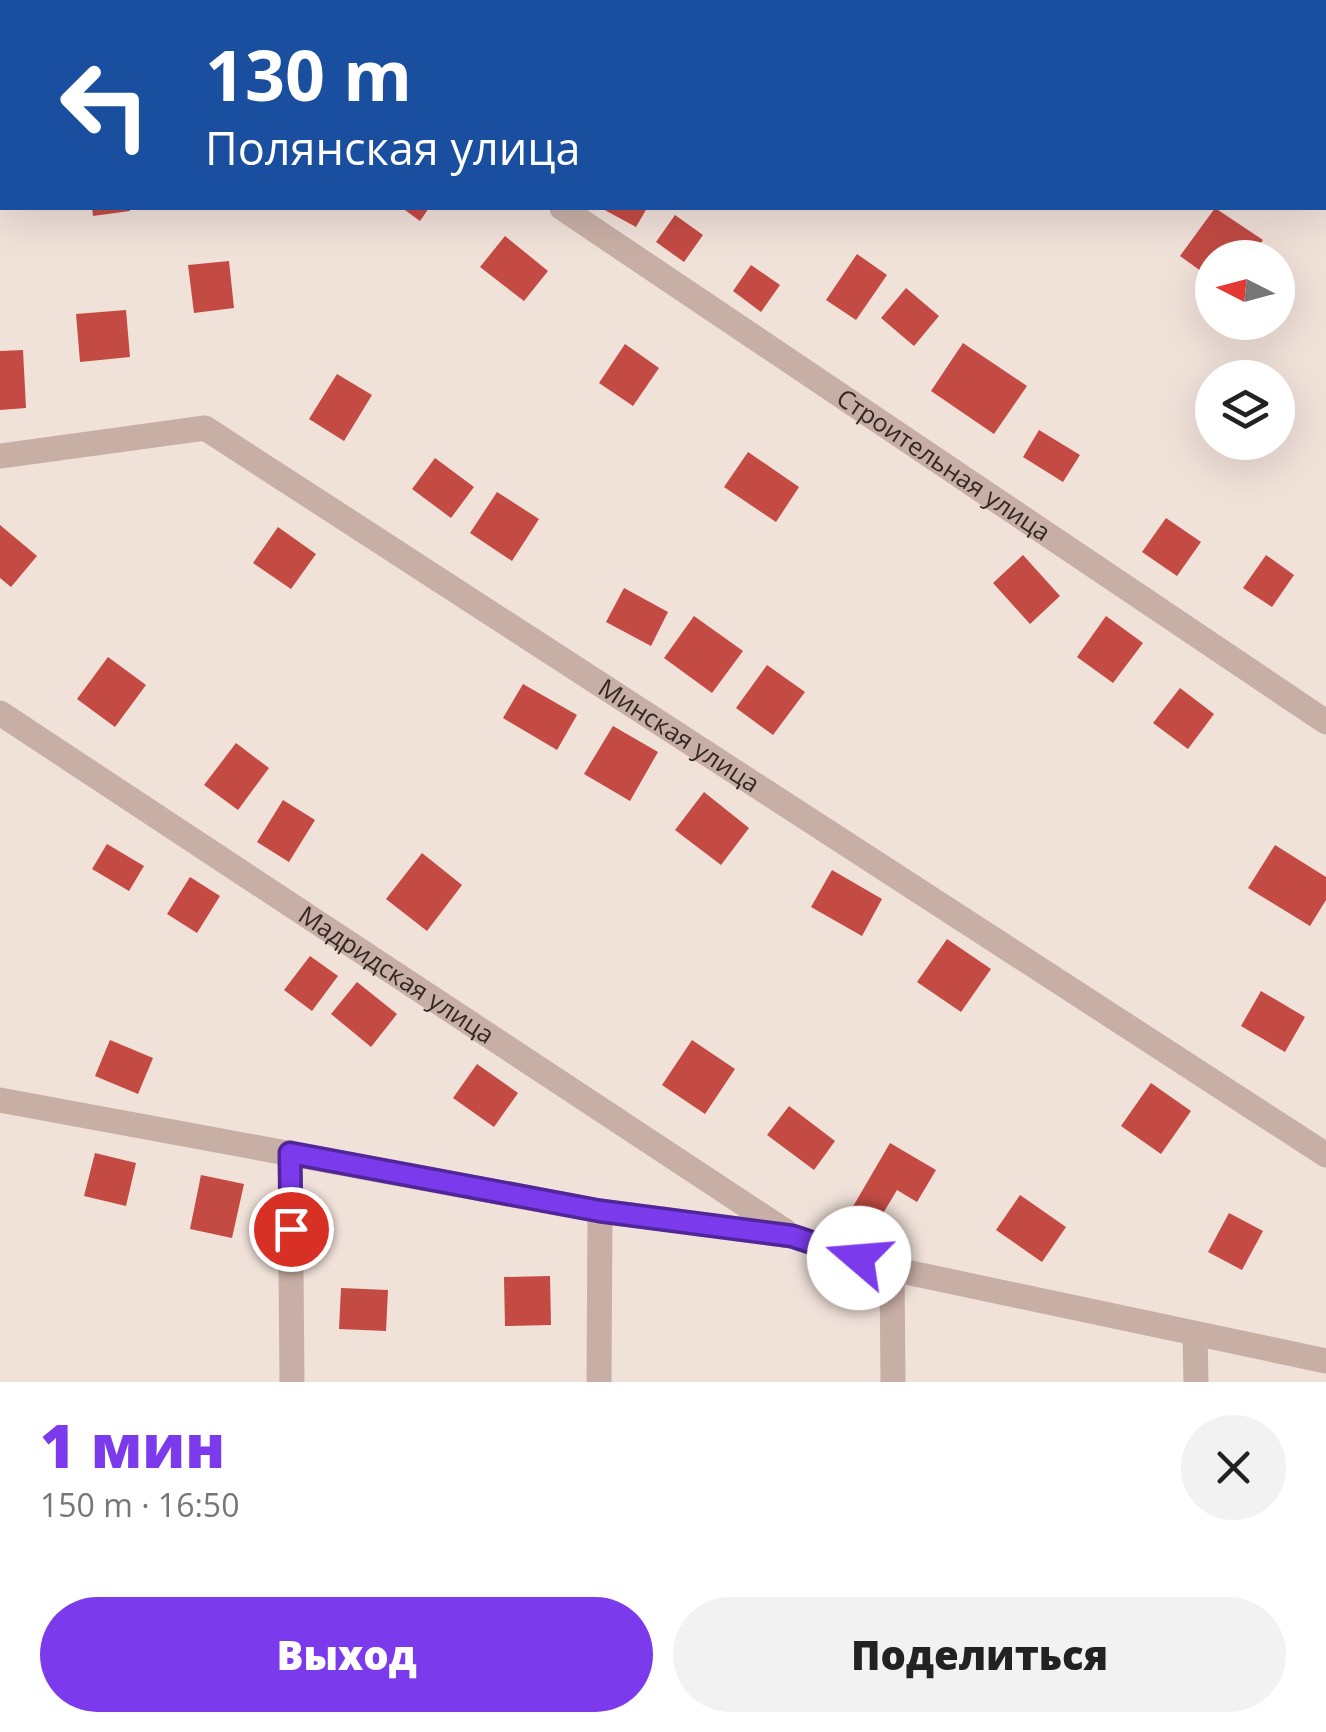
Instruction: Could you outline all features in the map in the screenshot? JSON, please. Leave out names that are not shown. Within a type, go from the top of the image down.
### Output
[{"type":"street","name":"Строительная улица","points":[[565,210],[1326,722]]},
{"type":"street","name":"Минская улица","points":[[0,456],[205,428],[1326,1155]]},
{"type":"street","name":"Мадридская улица","points":[[0,713],[792,1236]]},
{"type":"street","points":[[0,1100],[600,1211],[792,1236],[892,1269],[1326,1361]]},
{"type":"street","points":[[290,1153],[292,1382]]},
{"type":"street","points":[[599,1382],[600,1211]]},
{"type":"street","points":[[892,1269],[893,1382]]},
{"type":"street","points":[[1196,1336],[1196,1382]]},
{"type":"building","points":[[92,210],[130,210],[130,211],[93,216]]},
{"type":"building","points":[[405,210],[428,210],[420,221]]},
{"type":"building","points":[[605,210],[646,210],[636,227]]},
{"type":"building","points":[[1214,210],[1263,240],[1195,240],[1195,267],[1180,256]]},
{"type":"building","points":[[675,215],[703,235],[684,262],[656,242]]},
{"type":"building","points":[[505,236],[548,271],[524,301],[480,267]]},
{"type":"building","points":[[857,254],[887,275],[856,320],[826,300]]},
{"type":"building","points":[[229,261],[234,308],[194,313],[188,265]]},
{"type":"building","points":[[751,265],[780,285],[761,312],[733,291]]},
{"type":"building","points":[[906,288],[939,316],[914,346],[881,318]]},
{"type":"building","points":[[126,310],[130,357],[80,362],[76,314]]},
{"type":"building","points":[[963,343],[1027,386],[994,434],[931,391]]},
{"type":"building","points":[[625,344],[659,368],[633,406],[599,383]]},
{"type":"building","points":[[23,350],[26,408],[0,410],[0,351]]},
{"type":"building","points":[[337,374],[372,395],[344,441],[309,419]]},
{"type":"building","points":[[1039,430],[1080,455],[1063,482],[1023,457]]},
{"type":"building","points":[[748,452],[799,487],[776,522],[724,487]]},
{"type":"building","points":[[435,458],[474,487],[451,518],[412,489]]},
{"type":"building","points":[[497,492],[539,519],[512,561],[470,533]]},
{"type":"building","points":[[1166,518],[1201,542],[1177,576],[1142,552]]},
{"type":"building","points":[[0,525],[37,556],[11,587],[0,578]]},
{"type":"building","points":[[278,527],[316,554],[291,589],[253,563]]},
{"type":"building","points":[[1023,555],[1060,596],[1030,624],[993,583]]},
{"type":"building","points":[[1266,555],[1294,575],[1272,607],[1243,588]]},
{"type":"building","points":[[624,588],[668,612],[651,646],[606,622]]},
{"type":"building","points":[[694,616],[743,651],[712,693],[664,658]]},
{"type":"building","points":[[1106,616],[1143,643],[1113,683],[1077,657]]},
{"type":"building","points":[[108,657],[146,685],[115,727],[77,699]]},
{"type":"building","points":[[767,665],[805,692],[773,735],[736,708]]},
{"type":"building","points":[[523,684],[577,715],[557,750],[503,718]]},
{"type":"building","points":[[1180,688],[1214,714],[1188,749],[1153,723]]},
{"type":"building","points":[[613,726],[658,752],[630,801],[584,774]]},
{"type":"building","points":[[236,743],[269,768],[238,810],[204,785]]},
{"type":"building","points":[[704,792],[749,828],[721,865],[675,830]]},
{"type":"building","points":[[283,800],[315,820],[289,862],[257,842]]},
{"type":"building","points":[[107,844],[144,866],[129,891],[92,869]]},
{"type":"building","points":[[1275,845],[1326,877],[1326,900],[1310,926],[1248,888]]},
{"type":"building","points":[[422,853],[462,885],[427,931],[386,899]]},
{"type":"building","points":[[832,870],[882,899],[862,936],[811,907]]},
{"type":"building","points":[[190,877],[220,896],[197,933],[167,914]]},
{"type":"building","points":[[947,939],[991,969],[961,1012],[917,982]]},
{"type":"building","points":[[310,956],[338,976],[312,1011],[284,990]]},
{"type":"building","points":[[357,982],[397,1014],[371,1047],[331,1014]]},
{"type":"building","points":[[1261,991],[1305,1017],[1285,1052],[1241,1026]]},
{"type":"building","points":[[110,1040],[153,1058],[138,1094],[95,1076]]},
{"type":"building","points":[[692,1040],[735,1069],[705,1114],[662,1085]]},
{"type":"building","points":[[477,1064],[518,1093],[494,1127],[453,1098]]},
{"type":"building","points":[[1151,1083],[1191,1111],[1161,1154],[1121,1126]]},
{"type":"building","points":[[789,1106],[835,1141],[814,1170],[767,1135]]},
{"type":"building","points":[[890,1143],[936,1170],[917,1202],[897,1190],[869,1237],[844,1222]]},
{"type":"building","points":[[95,1153],[136,1163],[126,1206],[84,1196]]},
{"type":"building","points":[[201,1175],[244,1184],[232,1238],[190,1229]]},
{"type":"building","points":[[1020,1195],[1066,1227],[1042,1262],[996,1230]]},
{"type":"building","points":[[1229,1213],[1263,1231],[1242,1270],[1208,1252]]},
{"type":"building","points":[[550,1276],[551,1325],[505,1326],[504,1277]]},
{"type":"building","points":[[341,1288],[388,1290],[386,1331],[339,1329]]},
{"type":"route","points":[[291,1229],[290,1153],[600,1211],[792,1236],[859,1258]]}]
